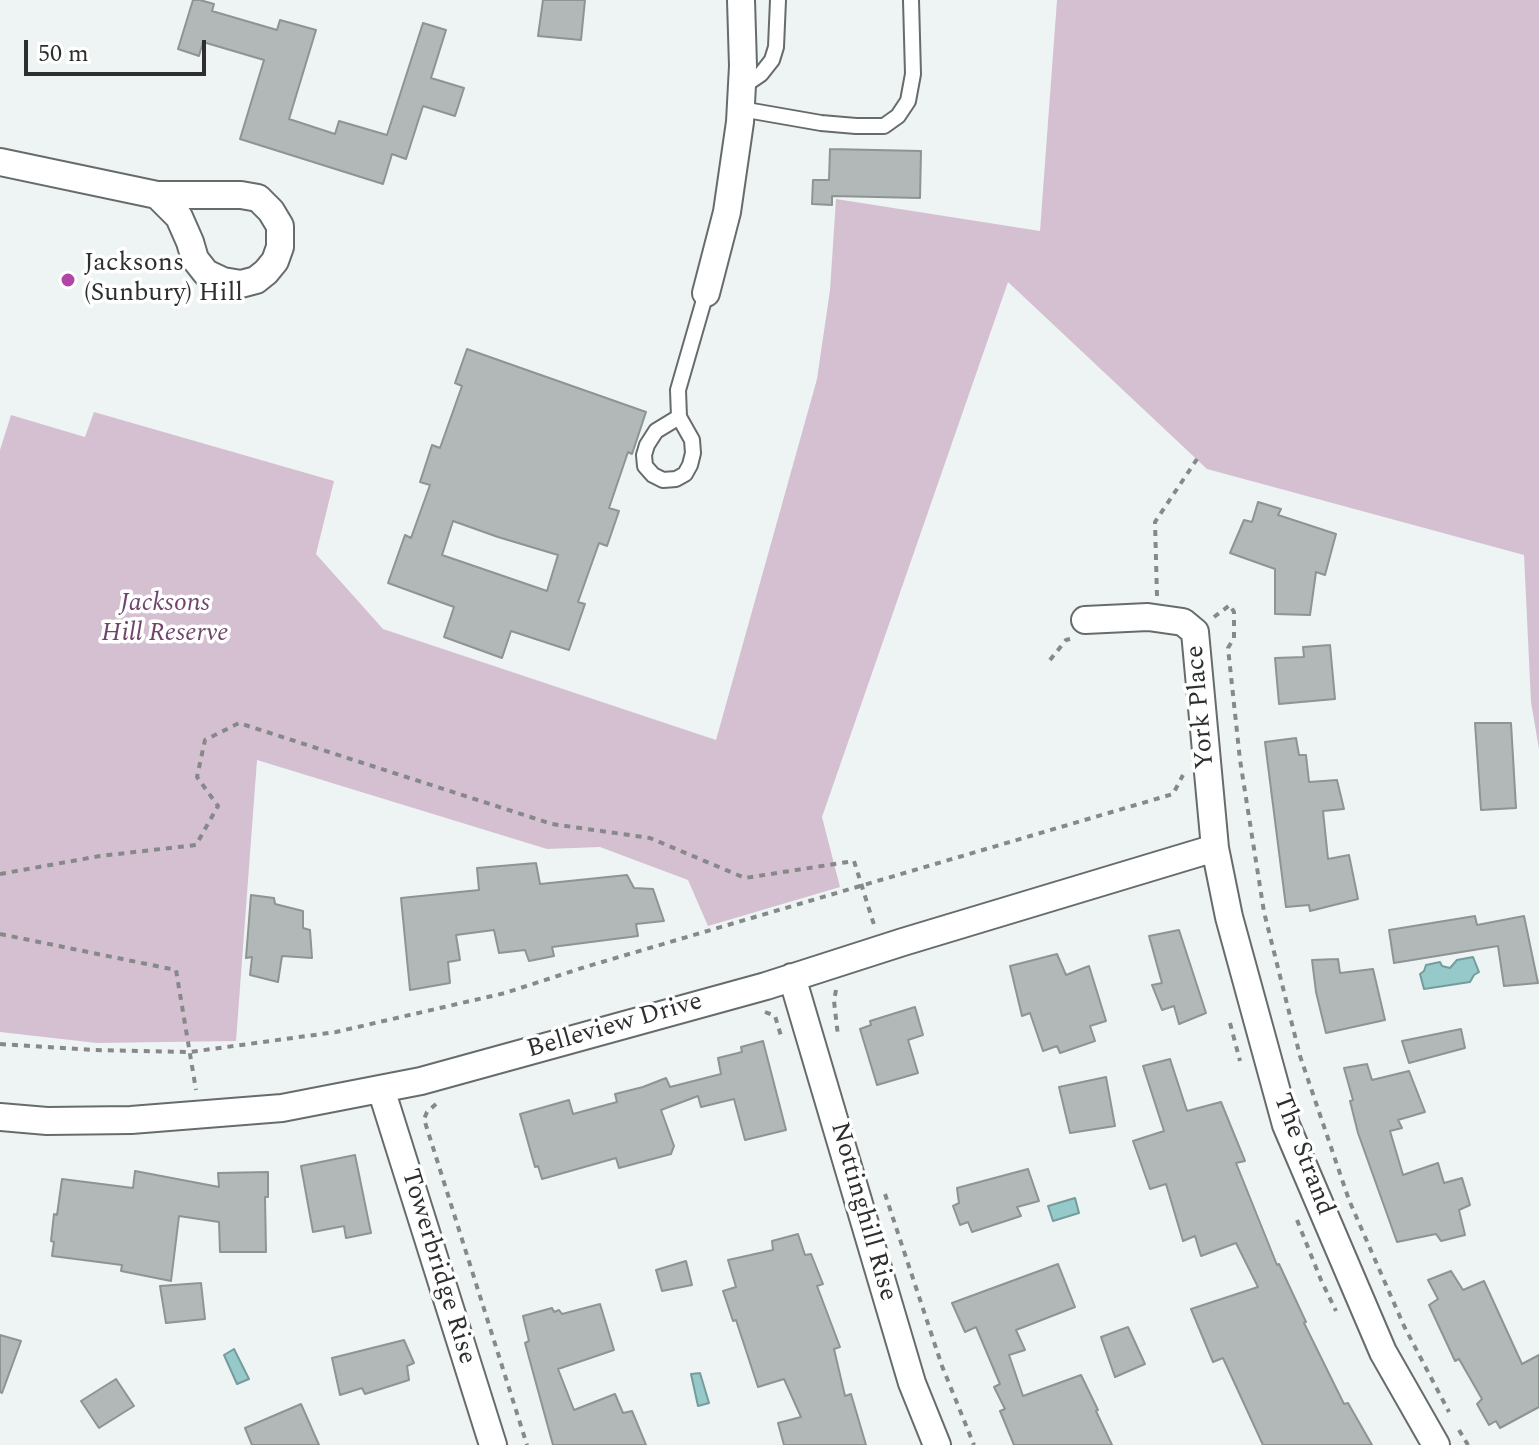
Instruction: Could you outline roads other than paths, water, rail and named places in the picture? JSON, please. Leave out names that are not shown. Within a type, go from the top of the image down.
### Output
[{"type":"street","points":[[706,293],[727,212],[741,98],[741,0]]},
{"type":"street","points":[[0,162],[157,195],[241,195],[258,198],[280,226],[280,247],[275,261],[256,280],[241,284],[223,281],[206,273],[195,259],[179,217],[157,195]]},
{"type":"street","name":"York Place","points":[[1083,629],[1148,617],[1183,622],[1195,632],[1215,848]]},
{"type":"street","name":"Belleview Drive","points":[[0,1117],[47,1121],[117,1120],[282,1108],[421,1081],[792,977],[1215,848]]},
{"type":"street","name":"The Strand","points":[[1215,848],[1229,917],[1286,1125],[1383,1352],[1436,1445]]},
{"type":"street","name":"Nottinghill Rise","points":[[792,977],[912,1383],[937,1445]]},
{"type":"street","name":"Towerbridge Rise","points":[[381,1089],[493,1445]]},
{"type":"lane","points":[[778,0],[776,47],[772,60],[741,98],[821,123],[856,126],[884,126],[898,116],[908,101],[913,74],[911,0]]},
{"type":"lane","points":[[679,417],[678,390],[706,293]]},
{"type":"water","points":[[1473,957],[1479,972],[1470,982],[1424,989],[1420,974],[1426,965],[1440,962],[1442,966],[1450,968],[1457,960]]},
{"type":"water","points":[[1075,1198],[1079,1213],[1053,1221],[1048,1206]]},
{"type":"water","points":[[234,1349],[249,1379],[237,1384],[224,1355]]},
{"type":"water","points":[[700,1373],[709,1403],[698,1406],[691,1374]]},
{"type":"place","name":"Jacksons (Sunbury) Hill","points":[[68,280]]},
{"type":"park label","name":"Jacksons Hill Reserve","points":[[165,620]]}]
